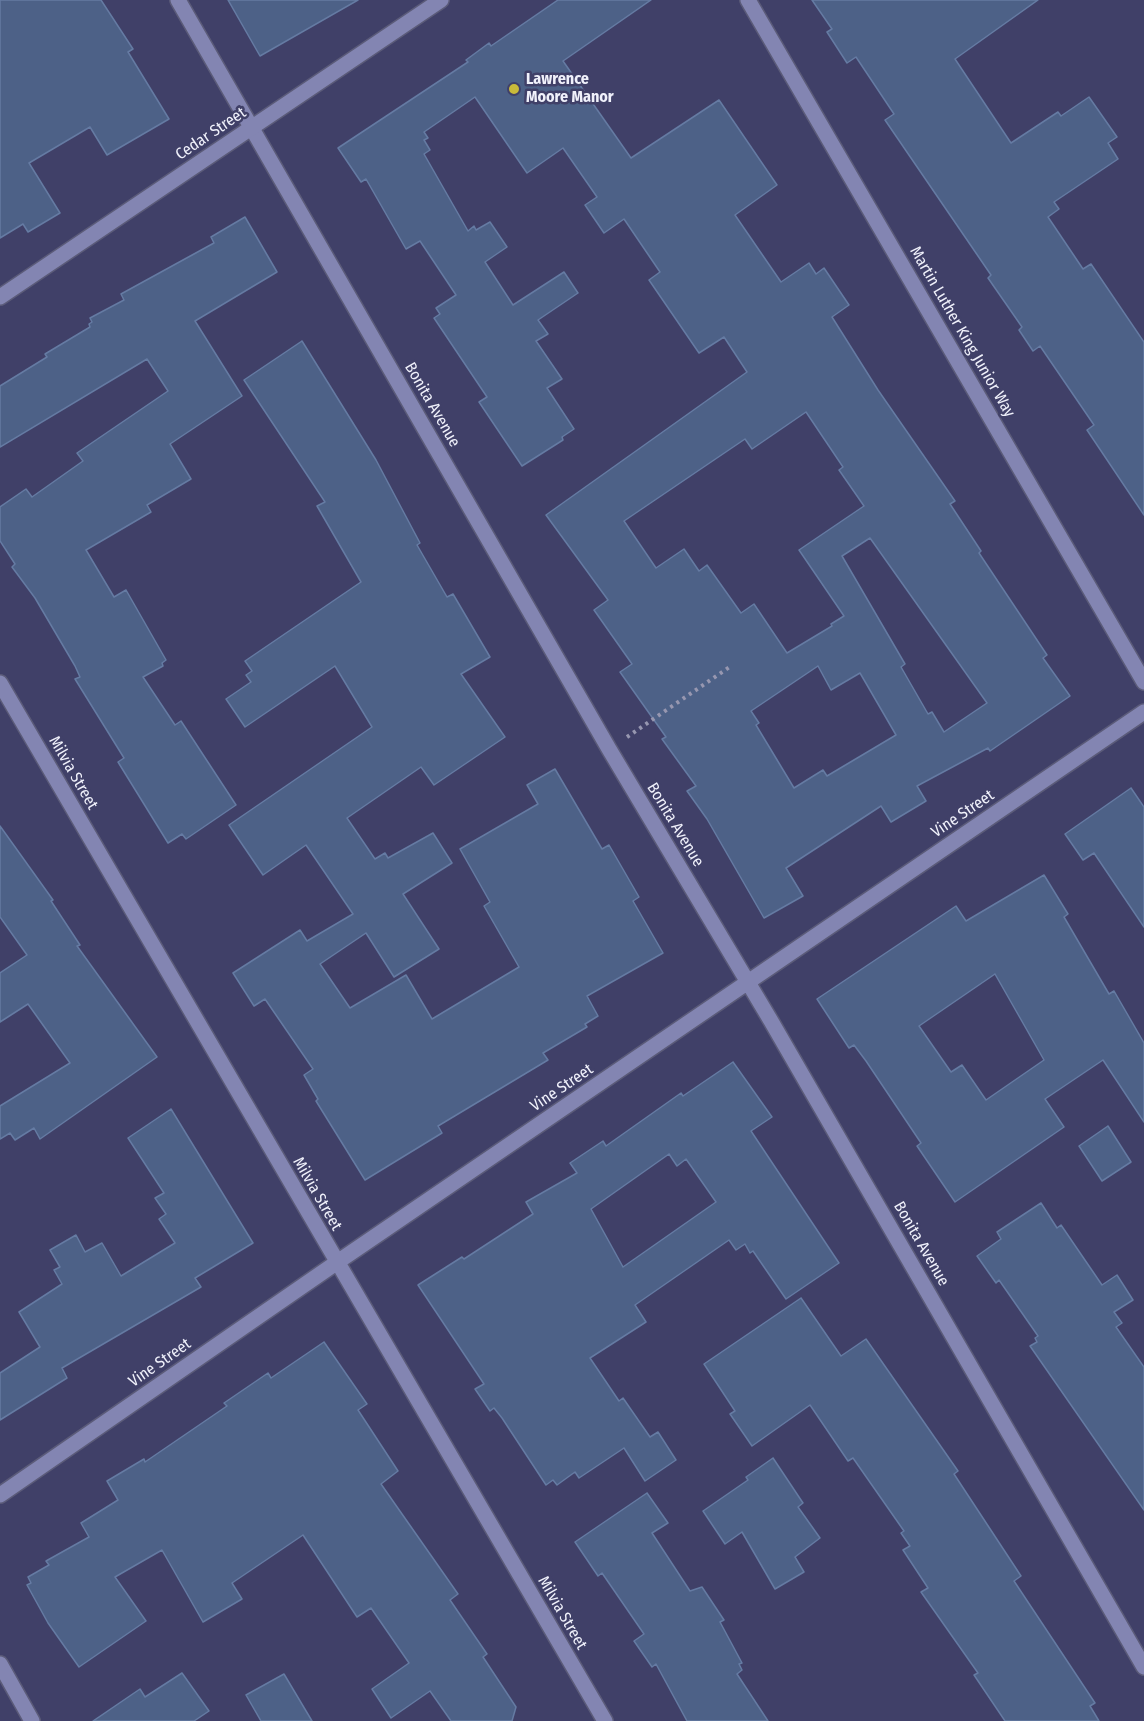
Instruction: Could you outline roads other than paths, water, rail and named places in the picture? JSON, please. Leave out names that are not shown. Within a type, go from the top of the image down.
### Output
[{"type":"street","name":"Bonita Avenue","points":[[178,0],[609,749],[749,983],[1144,1667]]},
{"type":"street","name":"Cedar Street","points":[[0,297],[441,0]]},
{"type":"street","name":"Martin Luther King Junior Way","points":[[748,0],[1144,682]]},
{"type":"street","name":"Milvia Street","points":[[0,683],[605,1721]]},
{"type":"street","name":"Vine Street","points":[[0,1496],[336,1263],[1144,712]]},
{"type":"street","points":[[0,1664],[32,1721]]},
{"type":"place","name":"Lawrence Moore Manor","points":[[514,89]]}]
